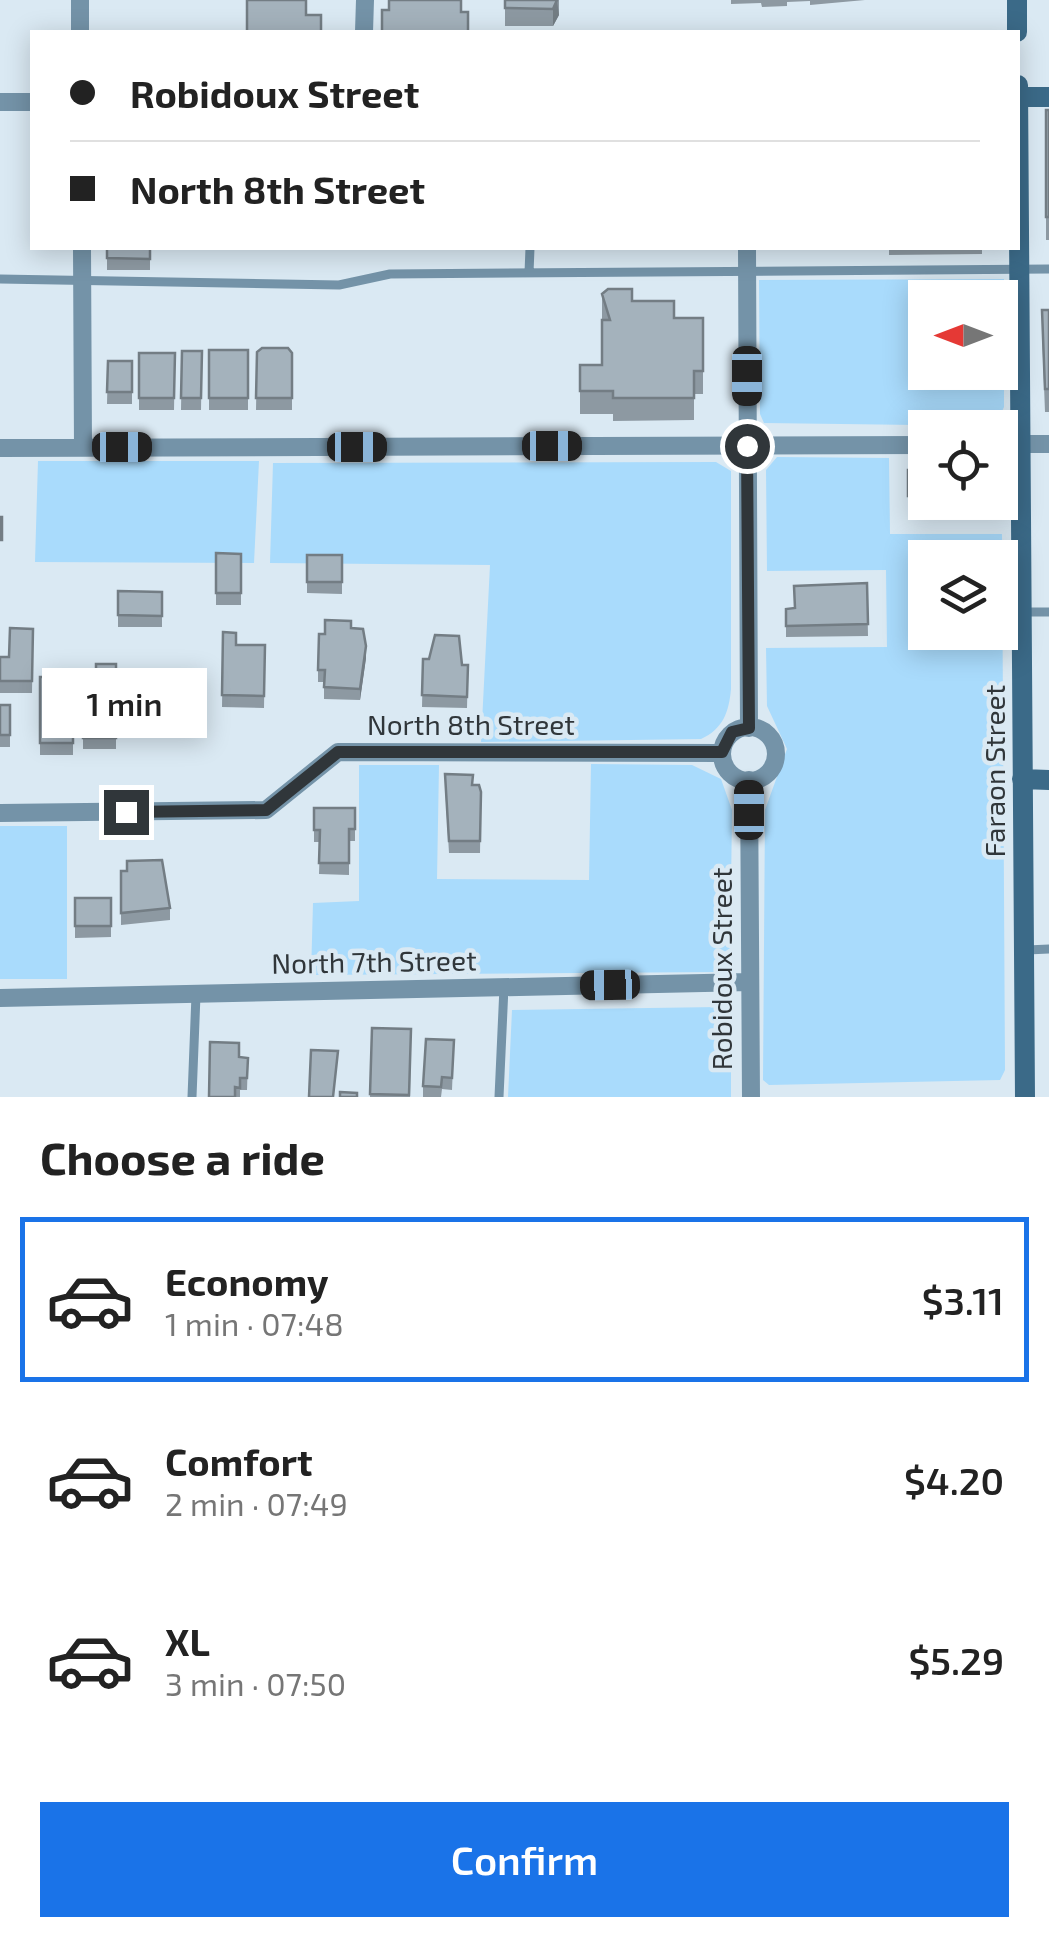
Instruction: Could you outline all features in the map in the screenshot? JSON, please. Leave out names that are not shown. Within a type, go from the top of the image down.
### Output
[{"type":"street","points":[[80,0],[80,30]]},
{"type":"street","points":[[364,30],[365,0]]},
{"type":"street","points":[[1017,0],[1017,30]]},
{"type":"street","points":[[1020,97],[1049,97]]},
{"type":"street","points":[[0,102],[30,102]]},
{"type":"street","points":[[82,250],[83,448]]},
{"type":"street","points":[[747,250],[749,728]]},
{"type":"street","name":"Faraon Street","points":[[1012,410],[1018,250]]},
{"type":"street","points":[[1018,444],[1049,444]]},
{"type":"street","points":[[0,448],[908,445]]},
{"type":"street","name":"Faraon Street","points":[[1015,520],[1022,612],[1025,1097]]},
{"type":"street","points":[[749,728],[766,732],[775,750],[769,772],[749,780],[729,772],[722,752],[732,732],[749,728]]},
{"type":"street","name":"North 8th Street","points":[[0,813],[266,810],[338,752],[722,752]]},
{"type":"street","points":[[1022,779],[1049,780]]},
{"type":"street","name":"Robidoux Street","points":[[749,780],[751,1097]]},
{"type":"street","name":"North 7th Street","points":[[0,998],[750,982]]},
{"type":"lane","points":[[530,250],[530,273]]},
{"type":"lane","points":[[0,279],[340,285],[390,274],[1049,269]]},
{"type":"lane","points":[[1022,612],[1049,612]]},
{"type":"lane","points":[[1024,950],[1049,950]]},
{"type":"lane","points":[[499,1097],[504,987]]},
{"type":"lane","points":[[192,1097],[196,994]]},
{"type":"shaded area","points":[[1004,279],[908,280],[908,390],[1004,390],[1003,410],[908,410],[908,425],[764,423],[760,414],[759,280]]},
{"type":"shaded area","points":[[777,457],[889,458],[890,534],[1002,534],[1002,540],[908,540],[908,650],[1003,650],[1005,1070],[1000,1080],[769,1085],[763,1080],[765,810],[787,749],[767,706],[766,648],[887,647],[886,570],[767,571],[766,470]]},
{"type":"shaded area","points":[[38,461],[259,461],[254,563],[35,562]]},
{"type":"shaded area","points":[[716,462],[731,471],[731,689],[724,719],[701,739],[481,742],[490,565],[270,563],[273,463]]},
{"type":"shaded area","points":[[591,764],[692,765],[721,779],[732,810],[730,968],[720,972],[311,975],[313,903],[359,901],[359,765],[439,765],[437,879],[589,880]]},
{"type":"shaded area","points":[[0,826],[67,826],[67,979],[0,979]]},
{"type":"shaded area","points":[[727,1009],[731,1019],[731,1097],[508,1097],[512,1010]]},
{"type":"building","points":[[247,0],[306,0],[306,15],[321,15],[321,30],[247,30]]},
{"type":"building","points":[[389,0],[461,0],[461,12],[468,12],[468,30],[382,30],[382,10],[389,10]]},
{"type":"building","points":[[505,0],[557,0],[553,9],[505,8]]},
{"type":"building","points":[[1049,110],[1049,217],[1046,217]]},
{"type":"building","points":[[107,250],[150,250],[150,259],[107,258]]},
{"type":"building","points":[[608,289],[632,289],[632,301],[674,301],[674,318],[703,318],[703,371],[694,371],[694,398],[613,398],[613,391],[580,391],[580,365],[602,365],[602,320],[610,320],[602,294]]},
{"type":"building","points":[[1042,310],[1049,310],[1049,389],[1045,389]]},
{"type":"building","points":[[262,348],[288,348],[292,353],[292,398],[256,398],[257,352]]},
{"type":"building","points":[[209,350],[248,350],[248,398],[209,398]]},
{"type":"building","points":[[182,351],[202,351],[201,398],[181,398]]},
{"type":"building","points":[[139,353],[175,353],[174,398],[139,398]]},
{"type":"building","points":[[108,361],[132,361],[132,392],[107,392]]},
{"type":"building","points":[[216,553],[241,554],[241,593],[216,593]]},
{"type":"building","points":[[307,555],[342,555],[342,582],[307,582]]},
{"type":"building","points":[[867,583],[868,624],[786,626],[786,609],[795,608],[794,586]]},
{"type":"building","points":[[118,591],[162,592],[162,616],[118,615]]},
{"type":"building","points":[[325,620],[351,621],[351,628],[363,629],[366,646],[360,689],[324,687],[325,670],[318,670],[319,634],[325,634]]},
{"type":"building","points":[[10,628],[33,629],[32,681],[0,681],[0,657],[9,657]]},
{"type":"building","points":[[223,632],[236,633],[236,645],[265,645],[264,696],[222,695]]},
{"type":"building","points":[[435,635],[459,636],[462,665],[468,665],[467,697],[422,695],[423,659],[429,659]]},
{"type":"building","points":[[96,664],[116,664],[116,738],[83,738],[83,673],[96,673]]},
{"type":"building","points":[[40,677],[73,677],[73,743],[40,743]]},
{"type":"building","points":[[0,705],[10,705],[10,735],[0,735]]},
{"type":"building","points":[[445,774],[473,775],[472,785],[479,785],[480,841],[449,841]]},
{"type":"building","points":[[314,808],[355,808],[355,829],[349,829],[349,863],[319,863],[320,830],[314,830]]},
{"type":"building","points":[[162,860],[170,908],[121,913],[121,871],[127,871],[127,861]]},
{"type":"building","points":[[75,898],[111,898],[111,926],[75,926]]},
{"type":"building","points":[[372,1028],[411,1029],[409,1095],[370,1094]]},
{"type":"building","points":[[426,1039],[454,1040],[452,1078],[442,1077],[441,1087],[423,1086]]},
{"type":"building","points":[[210,1042],[239,1043],[239,1057],[248,1058],[247,1078],[240,1078],[235,1097],[209,1097]]},
{"type":"building","points":[[311,1050],[338,1051],[333,1097],[309,1097]]},
{"type":"building","points":[[340,1092],[357,1093],[357,1097],[340,1097]]},
{"type":"route","points":[[126,812],[266,810],[338,752],[722,752],[732,732],[749,728],[747,446]]}]
